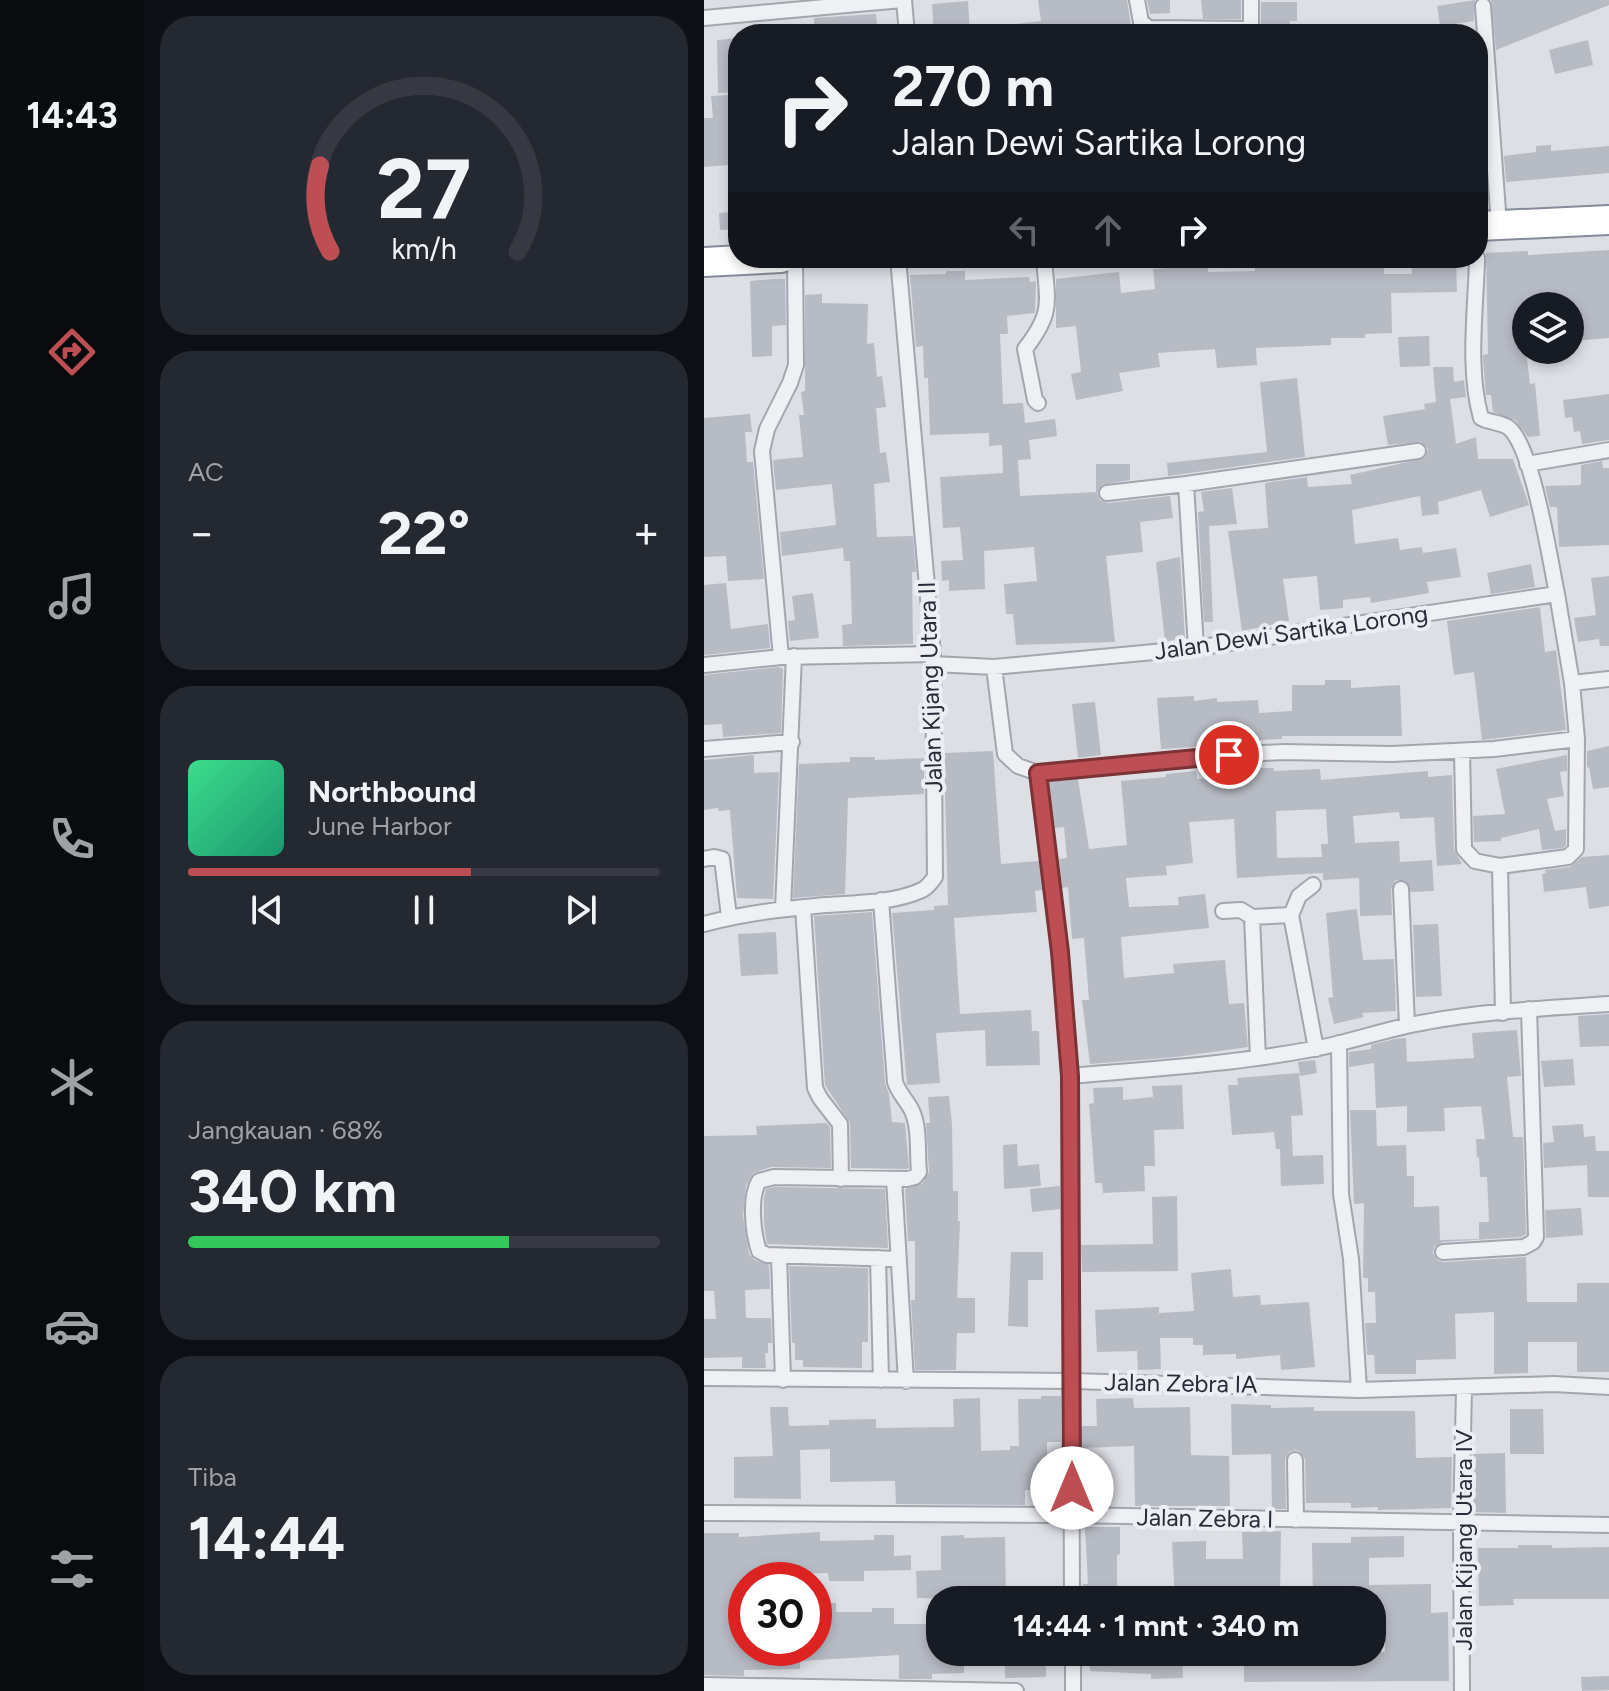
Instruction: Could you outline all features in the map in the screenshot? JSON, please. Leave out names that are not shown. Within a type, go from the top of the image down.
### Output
[{"type":"highway","points":[[1488,226],[1609,220]]},
{"type":"highway","points":[[704,262],[728,261]]},
{"type":"street","points":[[704,18],[903,0],[906,24]]},
{"type":"street","points":[[1137,0],[1144,24]]},
{"type":"street","points":[[1251,0],[1252,24]]},
{"type":"street","points":[[1483,6],[1483,24]]},
{"type":"street","points":[[783,909],[792,742],[788,657],[762,451],[767,429],[796,365],[795,268]]},
{"type":"street","name":"Jalan Kijang Utara II","points":[[704,924],[783,909],[881,900],[921,891],[935,877],[934,659],[899,268]]},
{"type":"street","points":[[1038,403],[1025,349],[1043,325],[1047,308],[1045,268]]},
{"type":"street","points":[[1462,751],[1464,849],[1475,861],[1500,866],[1574,854],[1577,739],[1572,683],[1557,594],[1527,464],[1512,430],[1481,418],[1477,404],[1474,352],[1477,268]]},
{"type":"street","points":[[1527,464],[1609,450]]},
{"type":"street","points":[[1107,493],[1418,451]]},
{"type":"street","points":[[1186,484],[1196,648]]},
{"type":"street","name":"Jalan Dewi Sartika Lorong","points":[[704,665],[788,657],[934,659],[994,667],[1196,648],[1557,594]]},
{"type":"street","points":[[994,667],[1005,754],[1018,766],[1038,773],[1229,755],[1462,751],[1577,739]]},
{"type":"street","points":[[1572,683],[1609,679]]},
{"type":"street","points":[[704,749],[792,742]]},
{"type":"street","points":[[1038,773],[1060,952],[1070,1076],[1072,1586]]},
{"type":"street","points":[[704,859],[722,859],[729,917]]},
{"type":"street","points":[[1500,866],[1503,1013]]},
{"type":"street","points":[[1313,885],[1299,896],[1291,915],[1316,1049]]},
{"type":"street","points":[[1401,889],[1407,1025]]},
{"type":"street","points":[[881,900],[895,1082],[915,1122],[919,1172],[912,1178],[894,1179],[774,1177],[759,1181],[753,1203],[756,1243],[759,1251],[767,1255],[899,1259]]},
{"type":"street","points":[[803,907],[815,1088],[840,1124],[841,1179]]},
{"type":"street","points":[[1223,911],[1241,910],[1252,917],[1291,915]]},
{"type":"street","points":[[1252,917],[1258,1058]]},
{"type":"street","points":[[1070,1076],[1258,1058],[1316,1049],[1407,1025],[1529,1009],[1609,1004]]},
{"type":"street","points":[[1443,1252],[1524,1247],[1536,1237],[1529,1009]]},
{"type":"street","points":[[1339,1043],[1341,1194],[1351,1259],[1359,1390]]},
{"type":"street","points":[[894,1179],[906,1381]]},
{"type":"street","points":[[779,1256],[783,1380]]},
{"type":"street","points":[[878,1258],[881,1380]]},
{"type":"street","name":"Jalan Zebra IA","points":[[704,1378],[1073,1381],[1359,1390],[1554,1384],[1609,1387]]},
{"type":"street","name":"Jalan Kijang Utara IV","points":[[1462,1691],[1464,1389]]},
{"type":"street","points":[[1295,1460],[1296,1520]]},
{"type":"street","name":"Jalan Zebra I","points":[[704,1513],[1072,1515],[1609,1525]]},
{"type":"street","points":[[1073,1666],[1073,1691]]},
{"type":"street","points":[[704,1685],[1016,1691]]},
{"type":"building","points":[[1038,0],[1127,0],[1131,24],[1016,24],[1041,21]]},
{"type":"building","points":[[1147,0],[1170,0],[1170,13],[1150,14]]},
{"type":"building","points":[[1201,0],[1241,0],[1241,19],[1203,19]]},
{"type":"building","points":[[1475,0],[1474,21],[1440,24],[1437,6]]},
{"type":"building","points":[[1491,0],[1609,0],[1609,5],[1496,50]]},
{"type":"building","points":[[968,1],[969,24],[933,24],[932,4]]},
{"type":"building","points":[[1261,2],[1297,2],[1297,21],[1261,24]]},
{"type":"building","points":[[876,14],[877,24],[814,24],[814,18]]},
{"type":"building","points":[[728,39],[728,92],[718,93],[717,40]]},
{"type":"building","points":[[1588,40],[1593,65],[1555,74],[1549,50]]},
{"type":"building","points":[[728,95],[728,165],[704,167],[704,118],[713,118],[711,96]]},
{"type":"building","points":[[1551,145],[1551,151],[1609,146],[1609,173],[1506,182],[1504,156],[1536,152],[1536,146]]},
{"type":"building","points":[[728,212],[728,230],[720,230],[719,213]]},
{"type":"building","points":[[1609,250],[1609,338],[1584,340],[1584,292],[1512,292],[1512,364],[1528,364],[1530,384],[1535,383],[1540,436],[1528,437],[1515,420],[1493,412],[1491,395],[1486,395],[1483,355],[1488,354],[1488,253],[1528,251],[1528,255]]},
{"type":"building","points":[[1255,268],[1384,268],[1384,274],[1412,274],[1412,268],[1456,268],[1457,292],[1391,293],[1392,333],[1365,334],[1365,338],[1331,338],[1331,345],[1256,348],[1257,365],[1217,368],[1215,349],[1158,353],[1160,367],[1119,373],[1123,391],[1076,400],[1071,374],[1081,372],[1076,326],[1056,328],[1056,279],[1119,272],[1121,293],[1155,289],[1153,269],[1255,271]]},
{"type":"building","points":[[946,271],[965,271],[965,280],[1029,277],[1030,282],[1036,281],[1035,313],[1007,316],[1008,334],[1000,334],[1003,404],[1023,403],[1025,423],[1055,419],[1057,436],[1029,440],[1031,459],[1018,460],[1020,496],[1096,492],[1096,464],[1130,464],[1130,480],[1102,485],[1097,493],[1100,500],[1108,503],[1170,496],[1173,518],[1140,522],[1143,552],[1106,556],[1115,642],[1016,645],[1013,614],[1006,614],[1004,584],[1037,581],[1034,547],[984,551],[985,589],[949,591],[949,580],[942,581],[941,561],[963,560],[960,527],[943,528],[940,477],[1003,473],[1002,445],[989,446],[989,433],[930,435],[928,378],[924,378],[923,346],[916,347],[910,275],[946,274]]},
{"type":"building","points":[[785,279],[786,325],[772,326],[772,356],[752,357],[750,281]]},
{"type":"building","points":[[822,294],[822,303],[868,304],[867,344],[874,343],[877,377],[882,376],[886,407],[876,408],[880,453],[886,452],[890,482],[874,484],[877,537],[913,536],[916,572],[912,572],[913,644],[843,646],[842,625],[852,624],[850,561],[844,561],[843,548],[782,556],[780,532],[836,525],[832,484],[776,490],[773,460],[803,457],[799,415],[804,415],[801,392],[805,391],[805,295]]},
{"type":"building","points":[[1429,336],[1430,366],[1400,367],[1398,337]]},
{"type":"building","points":[[1433,367],[1453,367],[1454,382],[1464,380],[1466,397],[1450,399],[1456,444],[1476,437],[1478,459],[1513,459],[1529,505],[1490,517],[1481,490],[1438,502],[1439,514],[1422,516],[1420,496],[1352,510],[1355,544],[1398,538],[1400,550],[1422,547],[1423,553],[1456,548],[1461,577],[1427,582],[1429,593],[1371,603],[1370,597],[1343,600],[1343,608],[1320,610],[1317,576],[1283,579],[1289,621],[1242,631],[1228,531],[1268,528],[1265,483],[1307,477],[1308,487],[1352,484],[1350,475],[1425,458],[1428,449],[1421,442],[1388,445],[1383,416],[1425,409],[1424,404],[1436,402]]},
{"type":"building","points":[[1297,378],[1305,457],[1168,476],[1167,463],[1267,452],[1260,382]]},
{"type":"building","points":[[1609,394],[1609,440],[1582,444],[1580,431],[1574,432],[1572,417],[1565,418],[1563,400]]},
{"type":"building","points":[[750,414],[752,432],[745,432],[747,462],[753,462],[764,579],[728,581],[726,556],[704,557],[704,418]]},
{"type":"building","points":[[1602,461],[1603,468],[1609,468],[1609,545],[1559,547],[1557,507],[1550,507],[1545,486],[1581,485],[1581,465]]},
{"type":"building","points":[[1232,488],[1237,524],[1209,526],[1213,622],[1204,622],[1198,512],[1204,511],[1201,492]]},
{"type":"building","points":[[1180,557],[1185,639],[1165,641],[1156,562]]},
{"type":"building","points":[[1531,564],[1535,587],[1491,594],[1487,573]]},
{"type":"building","points":[[1609,576],[1609,646],[1600,646],[1599,639],[1578,642],[1574,618],[1596,615],[1591,578]]},
{"type":"building","points":[[726,583],[731,629],[768,624],[770,648],[704,655],[704,585]]},
{"type":"building","points":[[813,593],[819,638],[790,641],[788,621],[795,620],[792,596]]},
{"type":"building","points":[[1540,607],[1545,652],[1556,650],[1566,730],[1482,740],[1474,672],[1454,675],[1447,621]]},
{"type":"building","points":[[783,669],[781,733],[723,737],[722,724],[704,725],[704,675]]},
{"type":"building","points":[[1325,680],[1351,680],[1351,688],[1400,685],[1402,736],[1282,736],[1282,739],[1260,740],[1260,743],[1161,749],[1157,698],[1194,696],[1194,701],[1217,698],[1217,702],[1258,700],[1259,713],[1292,711],[1292,685],[1325,685]]},
{"type":"building","points":[[1095,702],[1101,755],[1078,758],[1072,704]]},
{"type":"building","points":[[1609,746],[1609,787],[1593,789],[1587,768],[1587,751]]},
{"type":"building","points":[[993,751],[1001,864],[1039,861],[1042,890],[1035,891],[1037,912],[954,918],[960,1014],[1031,1010],[1032,1031],[1039,1031],[1040,1065],[986,1066],[985,1030],[936,1033],[940,1083],[907,1085],[892,913],[934,910],[934,906],[948,905],[944,753]]},
{"type":"building","points":[[754,755],[754,773],[779,772],[773,899],[737,898],[730,810],[704,810],[704,760]]},
{"type":"building","points":[[1567,755],[1567,771],[1560,772],[1564,796],[1547,799],[1555,831],[1566,829],[1566,845],[1563,848],[1542,850],[1539,829],[1501,838],[1501,841],[1474,842],[1473,816],[1505,814],[1496,769]]},
{"type":"building","points":[[850,757],[875,757],[875,760],[924,758],[924,794],[848,798],[845,894],[793,898],[799,764],[850,762]]},
{"type":"building","points":[[1261,763],[1261,768],[1274,768],[1274,771],[1320,769],[1321,780],[1428,771],[1428,777],[1452,775],[1454,849],[1462,864],[1437,866],[1434,817],[1400,819],[1399,812],[1353,816],[1355,843],[1399,841],[1400,862],[1432,860],[1434,891],[1411,892],[1406,881],[1396,880],[1391,889],[1392,915],[1360,916],[1359,878],[1323,880],[1323,873],[1237,878],[1234,819],[1189,822],[1193,863],[1166,866],[1167,875],[1126,878],[1129,907],[1179,905],[1178,897],[1205,894],[1209,928],[1121,937],[1124,978],[1174,973],[1173,964],[1225,960],[1229,1004],[1244,1003],[1248,1047],[1090,1064],[1082,1000],[1089,1000],[1084,938],[1072,939],[1068,887],[1062,888],[1059,859],[1067,858],[1064,827],[1055,828],[1049,782],[1078,779],[1089,849],[1127,845],[1121,781],[1196,771],[1197,779],[1236,776],[1235,766]],"holes":[[[1326,809],[1328,844],[1321,844],[1322,857],[1277,858],[1276,811]]]},
{"type":"building","points":[[1609,855],[1609,906],[1589,909],[1586,887],[1544,892],[1542,874],[1546,873],[1545,870],[1570,867],[1582,857]]},
{"type":"building","points":[[1357,909],[1363,960],[1394,959],[1396,1011],[1362,1013],[1364,1017],[1334,1024],[1328,998],[1333,997],[1326,913]]},
{"type":"building","points":[[872,912],[885,1083],[892,1122],[905,1123],[909,1168],[906,1169],[851,1168],[850,1123],[825,1085],[814,916]]},
{"type":"building","points":[[1438,924],[1442,996],[1416,997],[1413,925]]},
{"type":"building","points":[[776,932],[778,974],[741,976],[738,934]]},
{"type":"building","points":[[1609,1014],[1609,1046],[1580,1047],[1578,1016]]},
{"type":"building","points":[[1517,1030],[1521,1076],[1507,1077],[1513,1137],[1523,1137],[1526,1234],[1521,1237],[1442,1242],[1434,1247],[1433,1253],[1438,1261],[1444,1262],[1526,1257],[1527,1302],[1577,1302],[1577,1283],[1609,1283],[1609,1372],[1577,1372],[1577,1342],[1528,1342],[1528,1373],[1494,1374],[1494,1312],[1455,1314],[1456,1359],[1416,1360],[1416,1374],[1375,1374],[1374,1355],[1367,1355],[1365,1323],[1376,1323],[1375,1292],[1368,1292],[1368,1278],[1363,1278],[1364,1203],[1354,1204],[1350,1110],[1376,1110],[1377,1146],[1406,1145],[1407,1176],[1414,1176],[1414,1207],[1439,1206],[1440,1240],[1479,1239],[1479,1222],[1489,1222],[1487,1177],[1480,1177],[1476,1139],[1485,1139],[1481,1106],[1444,1108],[1445,1131],[1407,1132],[1407,1106],[1376,1108],[1374,1063],[1349,1067],[1349,1052],[1406,1038],[1407,1062],[1474,1058],[1472,1033]]},
{"type":"building","points":[[1573,1059],[1575,1085],[1544,1087],[1541,1061]]},
{"type":"building","points":[[1315,1060],[1317,1073],[1300,1076],[1298,1062]]},
{"type":"building","points":[[1299,1073],[1303,1115],[1291,1116],[1293,1156],[1323,1155],[1324,1184],[1281,1186],[1280,1149],[1276,1149],[1274,1132],[1232,1135],[1228,1085],[1238,1085],[1237,1078]]},
{"type":"building","points":[[1182,1085],[1184,1129],[1154,1130],[1155,1166],[1144,1166],[1145,1191],[1103,1193],[1102,1183],[1095,1183],[1089,1104],[1094,1103],[1093,1088],[1123,1087],[1123,1100],[1153,1097],[1152,1086]]},
{"type":"building","points":[[949,1096],[953,1191],[958,1191],[960,1221],[957,1298],[975,1298],[975,1333],[957,1333],[956,1370],[915,1370],[911,1300],[915,1300],[915,1241],[908,1241],[905,1189],[922,1184],[929,1172],[928,1097]]},
{"type":"building","points":[[826,1123],[830,1127],[831,1168],[771,1167],[753,1173],[746,1186],[743,1216],[749,1254],[769,1265],[770,1289],[745,1290],[746,1318],[771,1318],[772,1343],[768,1343],[768,1353],[765,1353],[766,1368],[742,1368],[742,1357],[704,1358],[704,1319],[716,1319],[714,1291],[704,1291],[704,1136],[757,1135],[756,1126]]},
{"type":"building","points":[[1583,1124],[1584,1137],[1595,1136],[1596,1151],[1609,1151],[1609,1197],[1588,1197],[1587,1165],[1544,1168],[1543,1143],[1554,1142],[1552,1126]]},
{"type":"building","points":[[1017,1144],[1018,1166],[1039,1164],[1041,1186],[1004,1189],[1003,1145]]},
{"type":"building","points":[[1060,1186],[1060,1209],[1032,1212],[1030,1189]]},
{"type":"building","points":[[766,1189],[885,1189],[888,1248],[767,1244],[764,1198]]},
{"type":"building","points":[[1177,1196],[1178,1271],[1082,1272],[1081,1245],[1153,1244],[1152,1197]]},
{"type":"building","points":[[1581,1208],[1583,1235],[1546,1238],[1545,1210]]},
{"type":"building","points":[[1011,1252],[1043,1252],[1043,1280],[1028,1280],[1028,1327],[1008,1326]]},
{"type":"building","points":[[789,1266],[868,1268],[868,1342],[862,1342],[862,1368],[803,1367],[803,1360],[795,1360]]},
{"type":"building","points":[[1231,1269],[1233,1297],[1260,1295],[1261,1305],[1309,1302],[1315,1367],[1281,1370],[1280,1355],[1236,1359],[1236,1354],[1203,1355],[1203,1345],[1193,1345],[1193,1338],[1160,1338],[1161,1369],[1138,1370],[1137,1351],[1097,1352],[1095,1310],[1159,1307],[1159,1313],[1194,1311],[1191,1273]]},
{"type":"building","points":[[1041,1396],[1061,1396],[1061,1442],[1047,1442],[1047,1490],[1025,1490],[1025,1505],[896,1504],[895,1481],[830,1482],[830,1449],[800,1450],[801,1499],[734,1498],[734,1457],[773,1456],[770,1407],[788,1407],[789,1426],[829,1425],[829,1420],[876,1419],[876,1428],[954,1427],[953,1399],[980,1398],[981,1451],[1010,1450],[1010,1446],[1019,1446],[1018,1399],[1041,1399]]},
{"type":"building","points":[[1133,1398],[1134,1408],[1190,1407],[1191,1455],[1229,1456],[1230,1506],[1135,1506],[1134,1446],[1081,1448],[1081,1426],[1097,1426],[1096,1399]]},
{"type":"building","points":[[1231,1404],[1271,1405],[1271,1408],[1314,1407],[1314,1411],[1415,1411],[1416,1458],[1452,1457],[1451,1508],[1378,1510],[1378,1507],[1351,1508],[1351,1503],[1306,1503],[1305,1459],[1296,1450],[1289,1452],[1285,1459],[1286,1509],[1272,1509],[1271,1454],[1232,1455]]},
{"type":"building","points":[[1510,1409],[1543,1409],[1544,1454],[1510,1454]]},
{"type":"building","points":[[1505,1453],[1506,1513],[1473,1512],[1473,1454]]},
{"type":"building","points":[[1085,1527],[1120,1527],[1117,1586],[1083,1586],[1088,1584]]},
{"type":"building","points":[[1281,1531],[1280,1586],[1174,1586],[1172,1542],[1206,1541],[1206,1559],[1243,1559],[1242,1532]]},
{"type":"building","points":[[820,1532],[820,1541],[874,1540],[874,1535],[894,1535],[894,1556],[911,1555],[911,1570],[864,1571],[864,1581],[832,1581],[832,1562],[728,1562],[728,1666],[800,1666],[800,1669],[744,1670],[744,1676],[704,1675],[704,1533],[739,1533],[739,1537]]},
{"type":"building","points":[[941,1536],[1005,1537],[1006,1586],[926,1586],[926,1598],[917,1598],[916,1571],[941,1570]]},
{"type":"building","points":[[1404,1536],[1404,1557],[1369,1558],[1369,1585],[1431,1584],[1431,1613],[1448,1612],[1449,1681],[1244,1682],[1244,1666],[1386,1666],[1386,1586],[1313,1586],[1312,1543],[1351,1543],[1351,1537]]},
{"type":"building","points":[[1518,1545],[1609,1547],[1609,1599],[1513,1599],[1514,1605],[1479,1606],[1478,1548],[1518,1548]]},
{"type":"building","points":[[832,1603],[836,1603],[836,1612],[872,1612],[872,1608],[894,1608],[894,1624],[926,1624],[926,1666],[964,1666],[964,1673],[932,1674],[932,1679],[899,1679],[899,1655],[832,1659]]},
{"type":"building","points":[[1005,1666],[1046,1666],[1046,1677],[1005,1678]]},
{"type":"building","points":[[1090,1666],[1183,1666],[1183,1678],[1151,1679],[1151,1674],[1090,1671]]},
{"type":"building","points":[[1609,1676],[1609,1690],[1582,1691],[1581,1677]]},
{"type":"route","points":[[1072,1488],[1073,1175],[1070,1076],[1060,952],[1038,773],[1229,755]]}]
